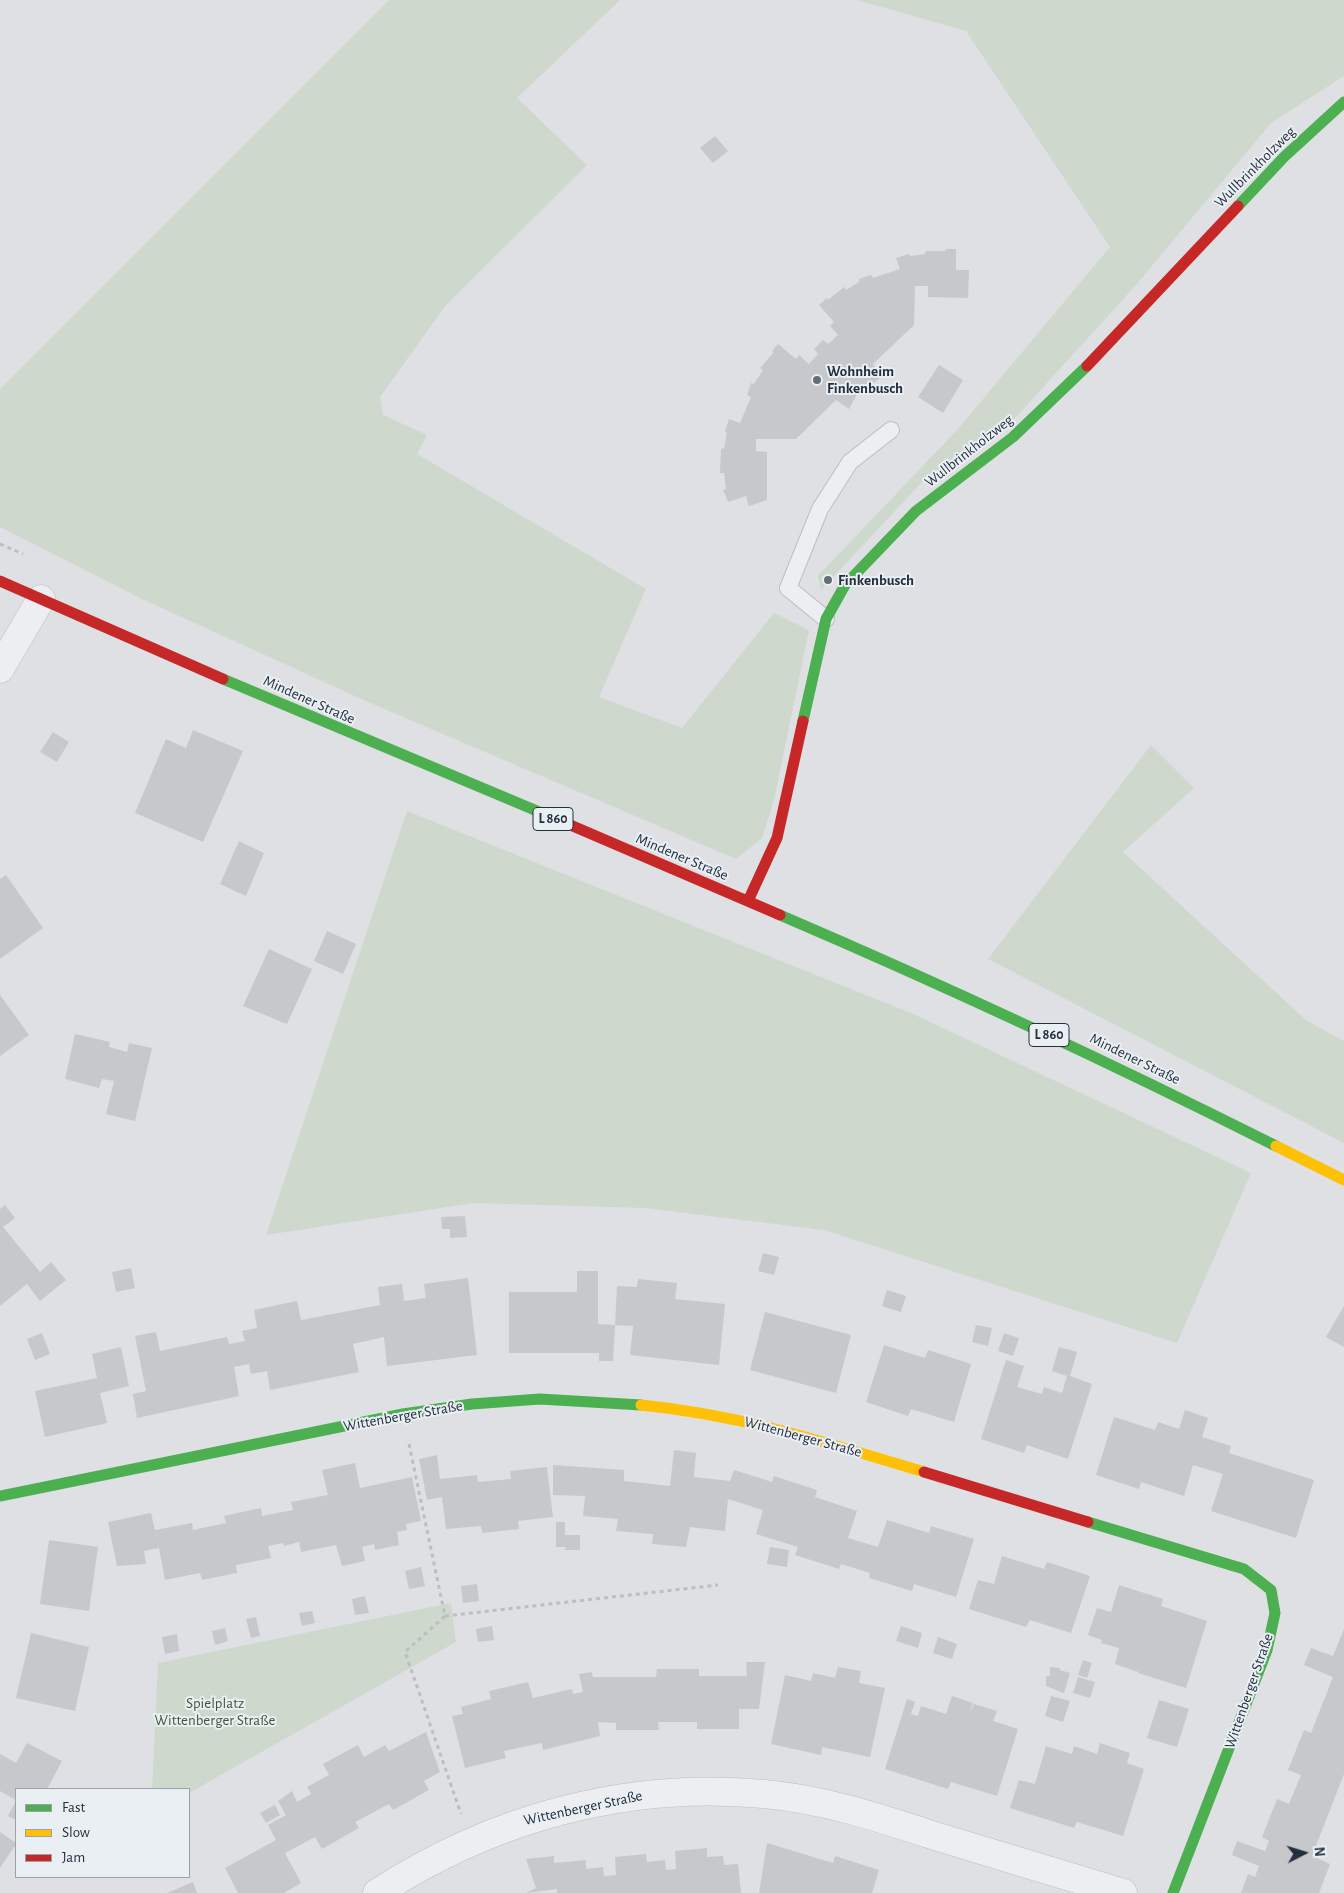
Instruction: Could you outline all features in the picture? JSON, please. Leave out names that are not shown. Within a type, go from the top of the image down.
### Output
[{"type":"street","name":"Wullbrinkholzweg","points":[[748,901],[777,838],[826,619],[845,585],[916,511],[1013,437],[1072,382],[1277,164],[1344,102]]},
{"type":"street","name":"Mindener Straße","points":[[0,581],[350,734],[748,901],[1040,1030],[1260,1136],[1344,1180]]},
{"type":"street","points":[[0,669],[40,599]]},
{"type":"street","name":"Wittenberger Straße","points":[[0,1496],[403,1414],[472,1404],[540,1400],[611,1402],[692,1410],[778,1428],[1244,1569],[1271,1590],[1275,1613],[1267,1650],[1173,1893]]},
{"type":"street","name":"Wittenberger Straße","points":[[377,1893],[409,1872],[471,1840],[526,1819],[587,1804],[644,1794],[706,1792],[765,1794],[826,1804],[1122,1893]]},
{"type":"lane","points":[[826,619],[788,588],[820,509],[850,462],[891,430]]},
{"type":"path","points":[[403,1414],[445,1616]]},
{"type":"path","points":[[455,1799],[405,1652],[445,1616],[718,1585]]},
{"type":"green space","points":[[389,0],[620,0],[517,98],[587,165],[445,306],[380,397],[383,415],[427,435],[417,454],[646,589],[599,697],[682,728],[774,613],[809,630],[774,800],[762,838],[736,859],[368,702],[142,599],[0,527],[0,389]]},
{"type":"green space","points":[[857,0],[1344,0],[1344,76],[1271,123],[1136,285],[1016,417],[923,481],[821,590],[818,576],[958,429],[1110,247],[966,31]]},
{"type":"green space","points":[[1151,745],[1194,788],[1123,852],[1306,1020],[1344,1041],[1344,1143],[988,959]]},
{"type":"green space","points":[[407,811],[911,1013],[1251,1173],[1177,1343],[824,1230],[645,1208],[473,1203],[266,1235]]},
{"type":"green space","name":"Spielplatz Wittenberger Straße","points":[[451,1603],[456,1642],[190,1792],[190,1788],[152,1788],[158,1663]]},
{"type":"building","points":[[715,136],[728,151],[713,163],[700,148]]},
{"type":"building","name":"Wohnheim Finkenbusch","points":[[946,249],[956,249],[956,270],[969,270],[968,298],[928,297],[928,286],[915,286],[914,325],[873,364],[882,377],[867,387],[866,385],[857,394],[849,409],[836,400],[796,439],[756,439],[756,451],[767,452],[767,500],[749,506],[746,496],[728,502],[723,490],[726,489],[724,473],[720,473],[721,449],[724,448],[727,433],[725,432],[729,419],[740,423],[751,397],[747,395],[751,383],[754,384],[763,370],[760,368],[774,352],[772,351],[778,344],[796,359],[799,355],[809,364],[818,354],[814,349],[823,340],[828,344],[838,335],[830,326],[834,322],[819,305],[827,298],[828,300],[844,287],[846,290],[859,282],[859,279],[871,275],[873,278],[900,269],[896,258],[909,254],[910,256],[925,254],[926,251],[945,251]]},
{"type":"building","points":[[939,365],[963,380],[943,413],[918,397]]},
{"type":"building","points":[[193,730],[243,751],[203,842],[135,813],[166,739],[186,748]]},
{"type":"building","points":[[53,732],[69,742],[57,762],[40,752]]},
{"type":"building","points":[[239,841],[264,853],[246,896],[220,884]]},
{"type":"building","points":[[6,875],[43,928],[0,959],[0,879]]},
{"type":"building","points":[[327,931],[356,944],[343,974],[314,961]]},
{"type":"building","points":[[269,949],[312,969],[287,1024],[243,1006]]},
{"type":"building","points":[[0,995],[29,1035],[0,1056]]},
{"type":"building","points":[[75,1034],[110,1042],[109,1047],[127,1052],[129,1043],[152,1048],[135,1121],[106,1114],[114,1081],[102,1079],[99,1088],[65,1079]]},
{"type":"building","points":[[5,1205],[15,1218],[3,1227],[40,1272],[51,1262],[66,1280],[40,1301],[27,1284],[0,1306],[0,1209]]},
{"type":"building","points":[[465,1216],[467,1237],[450,1238],[450,1229],[442,1229],[441,1217]]},
{"type":"building","points":[[763,1253],[779,1257],[774,1275],[758,1271]]},
{"type":"building","points":[[131,1268],[135,1288],[116,1292],[112,1272]]},
{"type":"building","points":[[577,1271],[598,1271],[598,1324],[615,1325],[613,1361],[599,1361],[599,1353],[509,1353],[509,1292],[577,1292]]},
{"type":"building","points":[[468,1278],[477,1355],[387,1366],[384,1337],[353,1344],[359,1372],[270,1390],[267,1371],[251,1374],[249,1364],[234,1367],[239,1396],[137,1418],[133,1394],[146,1391],[135,1336],[156,1332],[160,1351],[227,1337],[229,1344],[245,1341],[242,1331],[257,1328],[254,1310],[297,1301],[301,1320],[380,1305],[378,1287],[402,1284],[404,1301],[426,1298],[424,1284]]},
{"type":"building","points":[[638,1279],[677,1283],[675,1299],[725,1304],[719,1365],[630,1355],[633,1326],[615,1325],[617,1286],[637,1287]]},
{"type":"building","points":[[887,1290],[906,1296],[901,1312],[882,1306]]},
{"type":"building","points":[[1344,1306],[1344,1347],[1326,1337]]},
{"type":"building","points":[[765,1312],[851,1335],[836,1393],[750,1370]]},
{"type":"building","points":[[976,1325],[992,1328],[988,1346],[972,1342]]},
{"type":"building","points":[[42,1333],[50,1354],[35,1360],[27,1339]]},
{"type":"building","points":[[1004,1333],[1019,1338],[1013,1356],[998,1351]]},
{"type":"building","points":[[884,1345],[925,1358],[928,1350],[971,1364],[954,1422],[911,1409],[908,1416],[866,1402]]},
{"type":"building","points":[[121,1347],[129,1386],[100,1393],[107,1423],[45,1437],[35,1391],[97,1378],[92,1354]]},
{"type":"building","points":[[1059,1347],[1077,1352],[1070,1376],[1092,1384],[1068,1459],[1027,1445],[1024,1453],[981,1439],[1006,1360],[1024,1366],[1017,1387],[1042,1394],[1044,1387],[1062,1393],[1067,1376],[1052,1371]]},
{"type":"building","points":[[1185,1410],[1208,1418],[1202,1437],[1231,1446],[1229,1453],[1314,1480],[1296,1538],[1211,1511],[1223,1474],[1193,1465],[1184,1496],[1141,1482],[1139,1489],[1096,1475],[1114,1417],[1155,1430],[1158,1422],[1179,1429]]},
{"type":"building","points":[[674,1450],[696,1453],[694,1477],[730,1481],[734,1470],[772,1482],[774,1476],[817,1490],[815,1497],[857,1511],[848,1538],[878,1547],[887,1520],[929,1533],[931,1526],[974,1539],[956,1597],[914,1584],[912,1591],[869,1578],[870,1573],[841,1564],[839,1569],[795,1555],[798,1547],[756,1534],[763,1510],[728,1499],[725,1531],[690,1527],[686,1547],[652,1544],[653,1534],[616,1531],[618,1519],[583,1516],[585,1496],[553,1495],[553,1465],[624,1470],[624,1481],[670,1486]]},
{"type":"building","points":[[437,1455],[440,1479],[477,1475],[478,1482],[511,1479],[510,1471],[547,1467],[553,1517],[518,1521],[519,1529],[482,1533],[481,1526],[446,1529],[442,1497],[427,1500],[419,1459]]},
{"type":"building","points":[[355,1463],[360,1488],[412,1477],[421,1521],[406,1524],[407,1530],[397,1532],[399,1545],[375,1550],[374,1544],[362,1547],[365,1561],[342,1566],[336,1545],[301,1552],[299,1542],[284,1546],[283,1543],[268,1546],[271,1558],[236,1565],[237,1573],[202,1580],[200,1573],[165,1580],[159,1548],[144,1551],[146,1564],[117,1566],[108,1522],[151,1513],[155,1530],[192,1523],[193,1530],[226,1523],[224,1516],[261,1508],[262,1516],[293,1510],[291,1502],[328,1495],[322,1470]]},
{"type":"building","points":[[556,1522],[565,1522],[565,1535],[580,1535],[580,1550],[565,1550],[566,1547],[556,1547]]},
{"type":"building","points":[[49,1540],[98,1547],[89,1611],[40,1604]]},
{"type":"building","points":[[770,1547],[789,1550],[787,1567],[767,1564]]},
{"type":"building","points":[[1002,1556],[1044,1569],[1047,1562],[1090,1576],[1071,1633],[1030,1620],[1026,1627],[969,1609],[978,1580],[994,1584]]},
{"type":"building","points":[[421,1567],[425,1586],[409,1589],[405,1571]]},
{"type":"building","points":[[477,1584],[479,1601],[463,1603],[461,1586]]},
{"type":"building","points":[[1119,1585],[1163,1599],[1161,1606],[1207,1621],[1186,1688],[1138,1673],[1141,1666],[1138,1672],[1115,1664],[1119,1648],[1101,1643],[1102,1640],[1088,1635],[1097,1608],[1111,1612]]},
{"type":"building","points":[[365,1596],[369,1613],[355,1615],[352,1599]]},
{"type":"building","points":[[312,1611],[315,1623],[302,1626],[299,1613]]},
{"type":"building","points":[[256,1617],[260,1636],[251,1638],[246,1619]]},
{"type":"building","points":[[492,1626],[494,1640],[478,1642],[476,1629]]},
{"type":"building","points":[[901,1626],[922,1633],[918,1648],[896,1641]]},
{"type":"building","points":[[225,1628],[228,1641],[215,1645],[212,1631]]},
{"type":"building","points":[[1344,1629],[1344,1774],[1312,1856],[1330,1864],[1319,1893],[1241,1893],[1248,1874],[1255,1877],[1259,1866],[1232,1855],[1237,1841],[1265,1851],[1269,1841],[1262,1837],[1277,1799],[1289,1804],[1301,1775],[1288,1770],[1304,1730],[1311,1733],[1333,1677],[1304,1665],[1311,1648],[1333,1656]]},
{"type":"building","points":[[31,1633],[89,1647],[75,1711],[16,1698]]},
{"type":"building","points":[[177,1634],[179,1651],[165,1654],[162,1637]]},
{"type":"building","points":[[938,1637],[957,1644],[952,1659],[933,1653]]},
{"type":"building","points":[[1083,1660],[1092,1663],[1087,1678],[1078,1675]]},
{"type":"building","points":[[746,1662],[765,1662],[759,1709],[739,1709],[739,1729],[697,1729],[697,1722],[658,1722],[659,1730],[616,1730],[616,1723],[598,1722],[600,1736],[543,1750],[542,1743],[504,1751],[506,1758],[465,1768],[452,1716],[463,1714],[461,1707],[491,1699],[489,1691],[528,1682],[533,1698],[572,1689],[573,1694],[583,1692],[579,1674],[592,1672],[593,1677],[656,1677],[657,1669],[699,1669],[699,1676],[747,1676]]},
{"type":"building","points":[[838,1667],[861,1671],[859,1683],[885,1688],[870,1757],[822,1747],[821,1755],[771,1744],[785,1675],[811,1681],[813,1673],[835,1678]]},
{"type":"building","points":[[1050,1667],[1060,1668],[1060,1670],[1070,1673],[1064,1693],[1046,1686],[1046,1676],[1050,1676]]},
{"type":"building","points":[[1078,1677],[1095,1682],[1090,1698],[1073,1693]]},
{"type":"building","points":[[952,1696],[973,1703],[969,1714],[974,1704],[997,1711],[993,1721],[1018,1729],[997,1796],[951,1782],[948,1789],[885,1769],[907,1699],[915,1702],[911,1714],[918,1716],[921,1706],[946,1714]]},
{"type":"building","points":[[1051,1696],[1070,1701],[1063,1722],[1045,1716]]},
{"type":"building","points":[[1159,1700],[1189,1709],[1177,1747],[1147,1738]]},
{"type":"building","points":[[426,1732],[440,1772],[424,1781],[429,1790],[393,1810],[389,1804],[355,1822],[359,1828],[322,1849],[315,1837],[285,1853],[301,1883],[284,1893],[238,1893],[225,1868],[276,1840],[268,1825],[286,1815],[278,1801],[292,1791],[297,1802],[311,1794],[307,1787],[329,1775],[323,1764],[358,1745],[364,1757],[385,1745],[389,1751]]},
{"type":"building","points":[[27,1743],[62,1761],[48,1788],[15,1788],[15,1799],[0,1791],[0,1754],[16,1763]]},
{"type":"building","points":[[1100,1743],[1130,1753],[1127,1763],[1144,1769],[1123,1836],[1077,1822],[1074,1828],[1010,1808],[1019,1780],[1035,1784],[1046,1746],[1072,1754],[1074,1746],[1097,1754]]},
{"type":"building","points":[[15,1803],[15,1820],[8,1816]]},
{"type":"building","points":[[275,1805],[280,1815],[266,1823],[260,1813]]},
{"type":"building","points":[[0,1832],[15,1842],[15,1848],[0,1868]]},
{"type":"building","points":[[767,1843],[833,1863],[835,1856],[879,1870],[872,1893],[759,1893]]},
{"type":"building","points":[[707,1848],[707,1857],[723,1856],[724,1865],[738,1864],[741,1893],[557,1893],[557,1889],[526,1893],[536,1888],[526,1859],[554,1856],[554,1863],[586,1860],[586,1869],[603,1867],[604,1876],[616,1875],[615,1857],[646,1854],[647,1862],[665,1860],[666,1870],[676,1869],[675,1851]]},
{"type":"building","points":[[193,1882],[197,1893],[167,1893]]},
{"type":"traffic: fast","points":[[1238,206],[1284,157],[1344,102]]},
{"type":"traffic: fast","points":[[803,721],[826,619],[845,585],[916,511],[1013,437],[1087,366]]},
{"type":"traffic: fast","points":[[223,679],[568,824]]},
{"type":"traffic: fast","points":[[780,915],[1030,1027],[1276,1146]]},
{"type":"traffic: fast","points":[[0,1496],[403,1414],[472,1404],[540,1399],[641,1405]]},
{"type":"traffic: fast","points":[[1088,1522],[1244,1569],[1271,1590],[1275,1613],[1267,1650],[1173,1893]]},
{"type":"traffic: slow","points":[[1276,1146],[1344,1180]]},
{"type":"traffic: slow","points":[[641,1405],[714,1416],[784,1431],[924,1472]]},
{"type":"traffic: jam","points":[[1087,366],[1238,206]]},
{"type":"traffic: jam","points":[[0,581],[223,679]]},
{"type":"traffic: jam","points":[[748,901],[777,838],[803,721]]},
{"type":"traffic: jam","points":[[568,824],[780,915]]},
{"type":"traffic: jam","points":[[924,1472],[1088,1522]]},
{"type":"place","name":"Wohnheim Finkenbusch","points":[[817,380]]},
{"type":"place","name":"Finkenbusch","points":[[828,580]]}]
